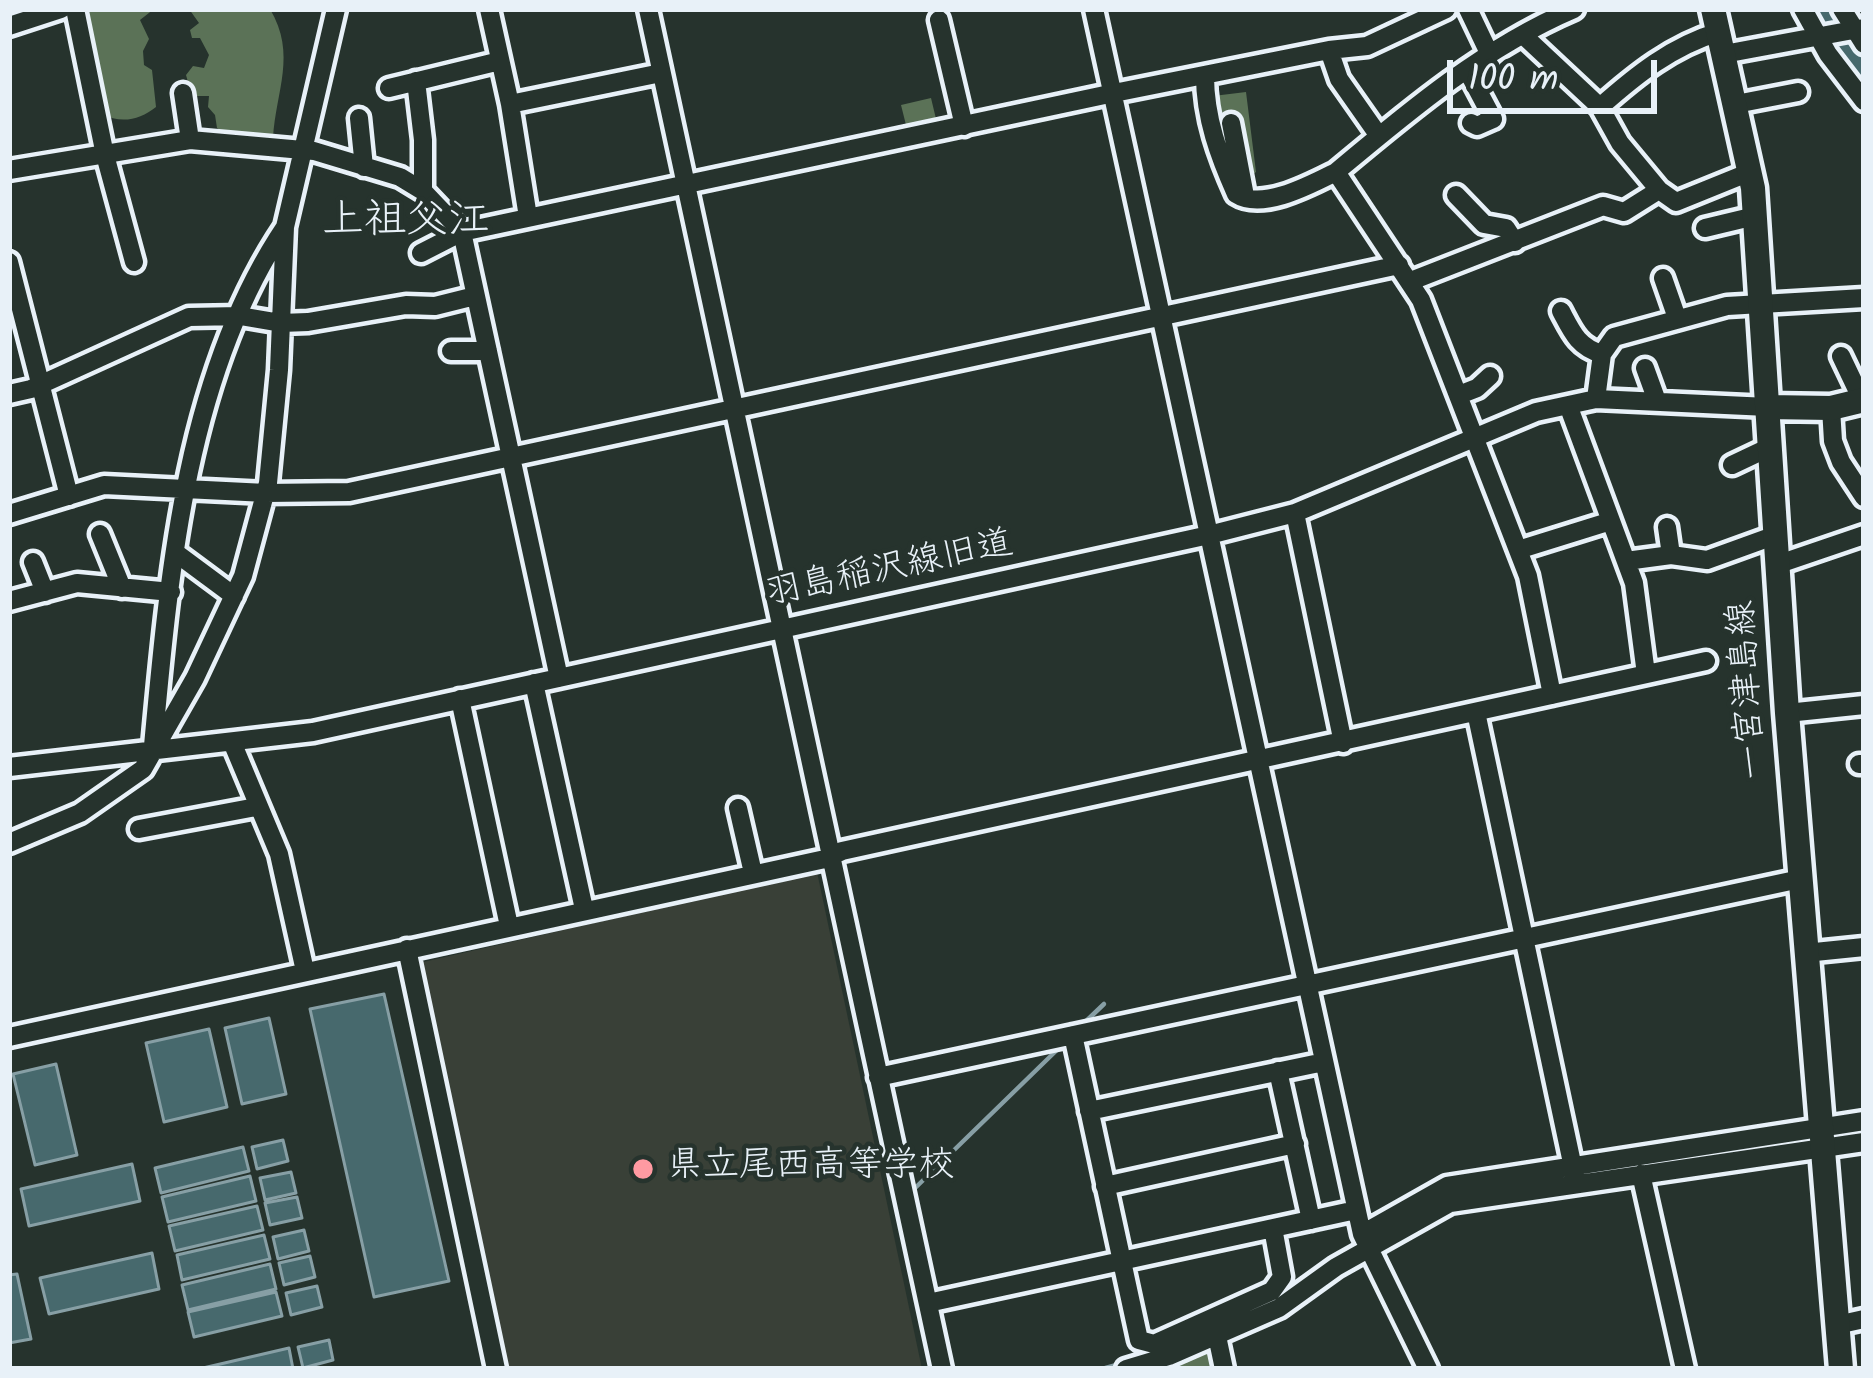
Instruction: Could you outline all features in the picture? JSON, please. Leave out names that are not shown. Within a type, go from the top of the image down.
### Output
[{"type":"main road","name":"一宮津島線","points":[[1719,32],[1755,216],[1799,879],[1840,1369]]},
{"type":"main road","points":[[1768,407],[1831,407],[1863,400]]},
{"type":"street","points":[[9,26],[61,9]]},
{"type":"street","points":[[75,9],[105,155],[134,262]]},
{"type":"street","points":[[152,752],[185,488],[201,410],[240,316],[285,227],[336,9]]},
{"type":"street","points":[[489,9],[528,218]]},
{"type":"street","points":[[648,9],[942,1369]]},
{"type":"street","points":[[1094,9],[1356,1210],[1364,1242],[1428,1369]]},
{"type":"street","points":[[421,253],[462,232],[1114,93],[1367,46],[1446,9]]},
{"type":"street","points":[[1468,9],[1490,55]]},
{"type":"street","points":[[1205,76],[1210,126],[1236,194],[1246,200],[1277,195],[1336,172],[1436,89],[1574,9]]},
{"type":"street","points":[[1803,9],[1864,101]]},
{"type":"street","points":[[1600,107],[1690,40],[1719,32],[1818,37],[1858,33],[1842,9]]},
{"type":"street","points":[[938,20],[964,126]]},
{"type":"street","points":[[1523,35],[1600,107],[1620,143],[1659,190],[1676,202],[1750,172]]},
{"type":"street","points":[[1329,50],[1339,79],[1378,136]]},
{"type":"street","points":[[389,88],[500,61]]},
{"type":"street","points":[[1467,70],[1493,119],[1477,126],[1471,123]]},
{"type":"street","points":[[510,104],[661,73]]},
{"type":"street","points":[[416,81],[423,191]]},
{"type":"street","points":[[183,92],[190,140]]},
{"type":"street","points":[[1736,104],[1798,92]]},
{"type":"street","points":[[359,118],[364,166]]},
{"type":"street","points":[[1231,123],[1246,200]]},
{"type":"street","points":[[9,170],[190,140],[305,151],[400,178],[423,191],[462,232],[559,678]]},
{"type":"street","points":[[1336,172],[1405,273],[1476,436],[1528,576],[1552,695]]},
{"type":"street","points":[[9,514],[104,485],[349,492],[1161,315],[1405,273],[1515,242],[1603,206],[1624,212],[1659,190]]},
{"type":"street","points":[[1456,195],[1484,224],[1506,228],[1515,242]]},
{"type":"street","points":[[1706,228],[1755,216]]},
{"type":"street","points":[[9,842],[80,813],[143,769],[173,721],[234,596],[266,493],[285,227]]},
{"type":"street","points":[[9,262],[13,293],[69,496]]},
{"type":"street","points":[[1663,278],[1676,318]]},
{"type":"street","points":[[9,394],[189,317],[240,316],[281,323],[406,305],[435,306],[476,296]]},
{"type":"street","points":[[1596,400],[1602,354],[1614,337],[1676,318],[1761,303],[1864,298]]},
{"type":"street","points":[[1561,311],[1575,339],[1602,354]]},
{"type":"street","points":[[452,351],[488,351]]},
{"type":"street","points":[[1841,356],[1863,400]]},
{"type":"street","points":[[1459,395],[1490,376]]},
{"type":"street","points":[[1642,376],[1657,401]]},
{"type":"street","name":"羽島稲沢線旧道","points":[[9,767],[313,732],[1209,535],[1294,513],[1476,436],[1568,405],[1596,400],[1768,407]]},
{"type":"street","points":[[1568,405],[1634,583],[1646,674]]},
{"type":"street","points":[[1831,407],[1841,462],[1864,497]]},
{"type":"street","points":[[1732,465],[1769,447]]},
{"type":"street","points":[[1294,513],[1343,743]]},
{"type":"street","points":[[1518,550],[1611,520]]},
{"type":"street","points":[[1666,527],[1671,555]]},
{"type":"street","points":[[100,534],[122,588]]},
{"type":"street","points":[[1626,561],[1671,555],[1707,560],[1776,535]]},
{"type":"street","points":[[1779,564],[1864,535]]},
{"type":"street","points":[[176,553],[234,596]]},
{"type":"street","points":[[33,562],[45,592]]},
{"type":"street","points":[[9,601],[76,583],[171,592]]},
{"type":"street","points":[[9,1037],[1706,661]]},
{"type":"street","points":[[534,683],[584,909]]},
{"type":"street","points":[[460,699],[509,926]]},
{"type":"street","points":[[1787,713],[1864,705]]},
{"type":"street","points":[[1476,712],[1574,1174]]},
{"type":"street","points":[[232,742],[278,854],[305,971]]},
{"type":"street","points":[[139,829],[256,807]]},
{"type":"street","points":[[738,808],[753,873]]},
{"type":"street","points":[[878,1077],[1799,879]]},
{"type":"street","points":[[1805,953],[1864,947]]},
{"type":"street","points":[[407,949],[496,1369]]},
{"type":"street","points":[[1073,1035],[1139,1340],[1154,1344],[1272,1291],[1282,1277],[1273,1228]]},
{"type":"street","points":[[1089,1111],[1324,1062]]},
{"type":"street","points":[[1278,1071],[1311,1220]]},
{"type":"street","points":[[1574,1174],[1641,1174],[1820,1137],[1864,1121]]},
{"type":"street","points":[[1126,1369],[1279,1308],[1414,1201],[1447,1186],[1574,1174],[1820,1137],[1864,1142]]},
{"type":"street","points":[[1105,1186],[1295,1144]]},
{"type":"street","points":[[1641,1174],[1685,1369]]},
{"type":"street","points":[[928,1303],[1356,1210]]},
{"type":"street","points":[[1837,1325],[1864,1319]]},
{"type":"street","points":[[1217,1336],[1224,1369]]},
{"type":"shaded area","points":[[817,872],[922,1369],[508,1369],[419,963]]},
{"type":"green space","points":[[80,9],[154,9],[140,20],[149,39],[143,51],[144,65],[152,70],[156,107],[130,119],[102,114]]},
{"type":"green space","points":[[189,9],[270,9],[284,57],[273,138],[237,139],[217,128],[208,107],[209,96],[192,96],[186,75],[193,66],[204,68],[209,55],[200,38],[192,38],[190,30],[199,23]]},
{"type":"green space","points":[[1246,92],[1256,172],[1242,182],[1205,97]]},
{"type":"green space","points":[[931,98],[937,123],[907,129],[901,105]]},
{"type":"green space","points":[[1210,1346],[1217,1369],[1170,1369],[1169,1362]]},
{"type":"water","points":[[384,994],[449,1281],[374,1297],[310,1009]]},
{"type":"water","points":[[269,1018],[286,1094],[242,1104],[225,1028]]},
{"type":"water","points":[[209,1029],[227,1107],[164,1122],[146,1043]]},
{"type":"water","points":[[56,1064],[77,1155],[35,1165],[13,1074]]},
{"type":"water","points":[[283,1140],[288,1161],[257,1169],[252,1147]]},
{"type":"water","points":[[243,1147],[249,1171],[161,1193],[155,1168]]},
{"type":"water","points":[[132,1164],[140,1201],[29,1226],[21,1189]]},
{"type":"water","points":[[291,1172],[296,1193],[265,1200],[260,1178]]},
{"type":"water","points":[[250,1176],[256,1201],[168,1222],[162,1197]]},
{"type":"water","points":[[297,1197],[302,1218],[270,1225],[265,1203]]},
{"type":"water","points":[[257,1206],[263,1230],[175,1251],[169,1226]]},
{"type":"water","points":[[304,1230],[309,1251],[278,1259],[273,1237]]},
{"type":"water","points":[[264,1235],[270,1259],[182,1280],[177,1255]]},
{"type":"water","points":[[152,1253],[159,1289],[49,1314],[40,1278]]},
{"type":"water","points":[[310,1256],[315,1277],[284,1285],[279,1263]]},
{"type":"water","points":[[270,1264],[276,1289],[188,1310],[182,1285]]},
{"type":"water","points":[[17,1274],[31,1339],[9,1343],[9,1275]]},
{"type":"water","points":[[317,1286],[322,1307],[291,1315],[286,1293]]},
{"type":"water","points":[[276,1292],[282,1316],[194,1337],[188,1312]]},
{"type":"water","points":[[329,1340],[333,1360],[303,1368],[298,1347]]},
{"type":"water","points":[[289,1348],[293,1369],[203,1368]]},
{"type":"waterway","points":[[1821,9],[1864,87]]},
{"type":"waterway","points":[[1082,1025],[1104,1004]]},
{"type":"waterway","points":[[912,1191],[1061,1046]]},
{"type":"waterway","points":[[1834,1135],[1864,1131]]},
{"type":"waterway","points":[[1318,1269],[1348,1250]]},
{"type":"waterway","points":[[1102,1369],[1120,1364]]},
{"type":"place","name":"県立尾西高等学校","points":[[643,1169]]},
{"type":"district","name":"上祖父江","points":[[406,225]]}]
